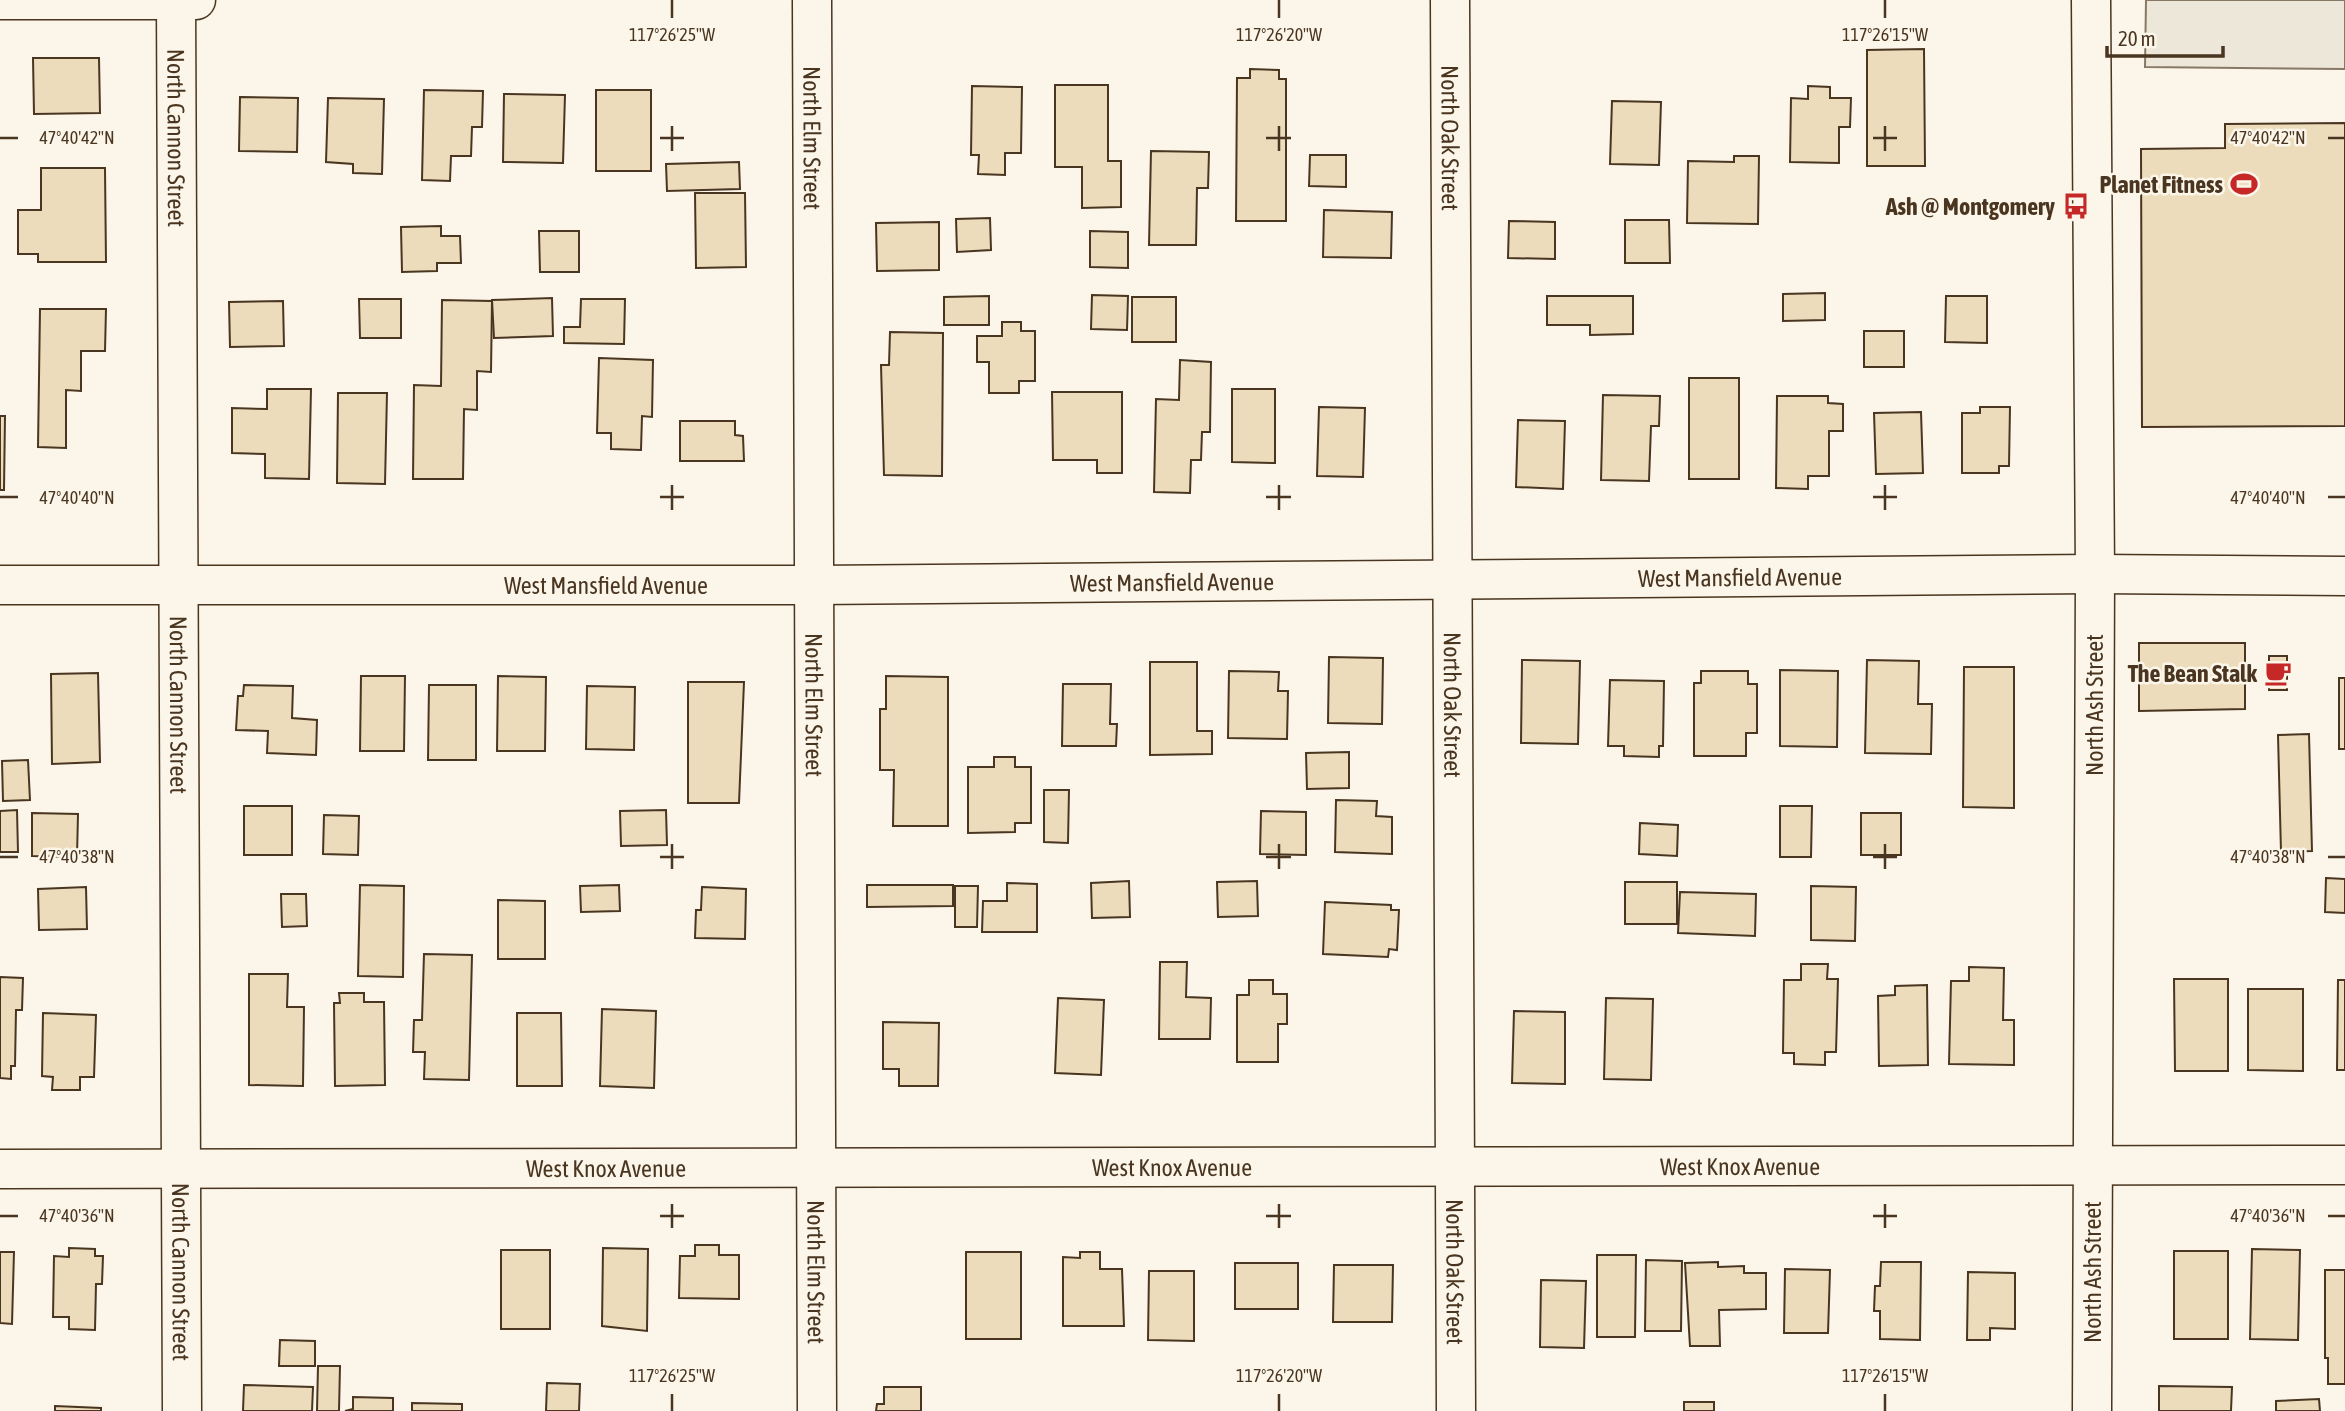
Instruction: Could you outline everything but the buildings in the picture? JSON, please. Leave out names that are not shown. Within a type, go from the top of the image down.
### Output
[{"type":"street","points":[[0,0],[196,0]]},
{"type":"street","name":"North Cannon Street","points":[[176,0],[182,1411]]},
{"type":"street","name":"North Elm Street","points":[[812,0],[817,1411]]},
{"type":"street","name":"North Oak Street","points":[[1450,0],[1457,1411]]},
{"type":"street","name":"North Ash Street","points":[[2091,0],[2095,574],[2092,1411]]},
{"type":"street","name":"West Mansfield Avenue","points":[[0,585],[815,585],[2095,574],[2345,576]]},
{"type":"street","name":"West Knox Avenue","points":[[0,1169],[2345,1165]]},
{"type":"shaded area","points":[[2146,0],[2345,0],[2345,69],[2145,67]]},
{"type":"place","name":"Planet Fitness","points":[[2244,184]]},
{"type":"place","name":"Ash @ Montgomery","points":[[2076,206]]},
{"type":"place","name":"The Bean Stalk","points":[[2278,673]]}]
